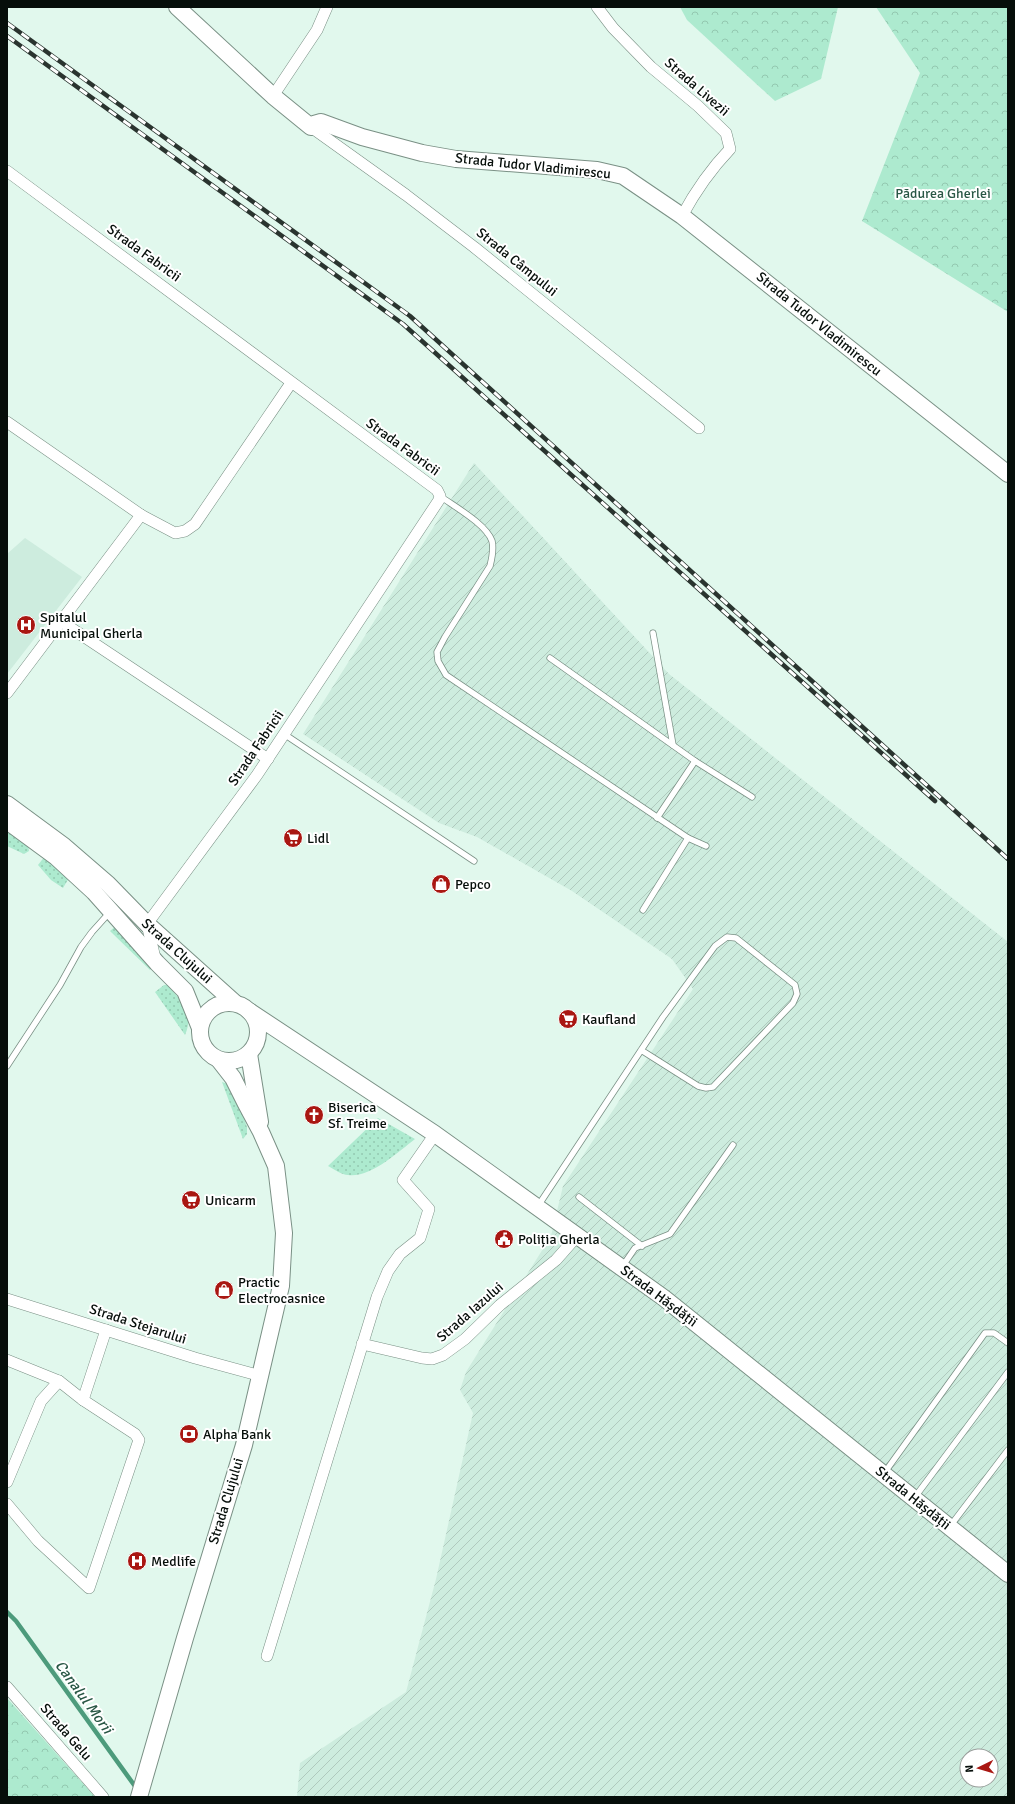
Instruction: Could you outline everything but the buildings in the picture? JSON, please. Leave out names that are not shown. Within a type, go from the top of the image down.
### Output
[{"type":"street","points":[[177,7],[273,96],[311,127]]},
{"type":"street","points":[[273,96],[317,30],[327,7]]},
{"type":"street","name":"Strada Livezii","points":[[597,7],[613,28],[651,67],[698,106],[726,133],[730,149],[712,168],[696,189],[682,216]]},
{"type":"street","name":"Strada Tudor Vladimirescu","points":[[311,127],[314,124],[321,122],[362,137],[422,153],[456,159],[597,170],[623,176],[682,216],[1008,474]]},
{"type":"street","name":"Strada Câmpului","points":[[311,127],[406,195],[474,247],[699,428]]},
{"type":"street","name":"Strada Fabricii","points":[[7,171],[437,490],[440,496],[440,500],[268,759],[147,924]]},
{"type":"street","points":[[7,422],[141,515],[175,533],[185,531],[195,524],[291,383]]},
{"type":"street","points":[[7,693],[62,622],[141,515]]},
{"type":"street","points":[[62,622],[268,759]]},
{"type":"street","name":"Strada Clujului","points":[[7,804],[64,846],[147,924],[235,1003],[249,1010]]},
{"type":"street","name":"Strada Clujului","points":[[7,821],[56,857],[94,892],[157,963],[185,991],[200,1028],[202,1044],[206,1051],[219,1060],[233,1078],[261,1132],[276,1166],[284,1233],[281,1286],[244,1445],[139,1797]]},
{"type":"street","points":[[147,924],[157,963]]},
{"type":"street","points":[[200,1028],[206,1013],[212,1008],[219,1004],[235,1003]]},
{"type":"street","points":[[219,1060],[235,1061],[249,1054],[257,1040],[257,1024],[249,1010]]},
{"type":"street","name":"Strada Hășdății","points":[[249,1010],[435,1134],[664,1298],[1008,1574]]},
{"type":"street","points":[[257,1040],[293,1040]]},
{"type":"street","name":"Strada Clujului","points":[[249,1054],[261,1132]]},
{"type":"street","points":[[267,1656],[362,1344],[388,1271],[400,1254],[420,1238],[423,1231],[429,1210],[403,1180],[435,1134]]},
{"type":"street","name":"Strada Iazului","points":[[362,1344],[422,1358],[432,1359],[443,1356],[465,1339],[500,1305],[556,1260],[578,1235]]},
{"type":"street","name":"Strada Stejarului","points":[[7,1299],[260,1376]]},
{"type":"street","points":[[83,1400],[106,1330]]},
{"type":"street","points":[[7,1360],[59,1381],[83,1400],[135,1434],[139,1440],[89,1588],[38,1541],[7,1504]]},
{"type":"street","points":[[7,1482],[40,1401],[59,1381]]},
{"type":"street","name":"Strada Gelu","points":[[7,1687],[103,1797]]},
{"type":"lane","points":[[440,496],[482,527],[492,541],[493,554],[490,566],[445,637],[438,652],[438,661],[446,674],[657,818],[688,838],[706,846]]},
{"type":"lane","points":[[653,633],[673,745]]},
{"type":"lane","points":[[550,658],[695,761],[752,797]]},
{"type":"lane","points":[[284,734],[474,861]]},
{"type":"lane","points":[[657,818],[695,761]]},
{"type":"lane","points":[[643,910],[688,838]]},
{"type":"lane","points":[[7,1066],[60,985],[81,947],[110,911]]},
{"type":"lane","points":[[537,1206],[641,1050],[715,946],[727,936],[736,938],[795,985],[797,994],[793,1003],[713,1087],[706,1088],[698,1086],[641,1050]]},
{"type":"lane","points":[[622,1267],[635,1248],[670,1234],[733,1146]]},
{"type":"lane","points":[[579,1197],[642,1246]]},
{"type":"lane","points":[[883,1474],[986,1333],[994,1333],[1008,1343]]},
{"type":"lane","points":[[914,1498],[1008,1372]]},
{"type":"lane","points":[[949,1527],[1008,1450]]},
{"type":"shaded area","points":[[474,463],[669,674],[1008,942],[1008,1797],[297,1797],[300,1763],[406,1692],[436,1579],[473,1413],[460,1390],[466,1372],[551,1236],[563,1186],[693,989],[672,959],[572,891],[477,837],[439,823],[303,734]]},
{"type":"shaded area","name":"Spitalul Municipal Gherla","points":[[25,538],[82,577],[7,674],[7,554]]},
{"type":"green space","points":[[680,7],[838,7],[821,79],[775,101],[687,20]]},
{"type":"green space","name":"Pădurea Gherlei","points":[[876,7],[1008,7],[1008,312],[862,221],[920,73]]},
{"type":"green space","points":[[7,826],[27,839],[29,851],[24,854],[7,846]]},
{"type":"green space","points":[[45,856],[69,878],[63,888],[51,880],[38,865]]},
{"type":"green space","points":[[117,925],[154,962],[150,970],[110,931]]},
{"type":"green space","points":[[164,985],[168,985],[185,1008],[188,1027],[185,1035],[155,992]]},
{"type":"green space","points":[[222,1082],[228,1084],[233,1089],[247,1127],[247,1134],[243,1139]]},
{"type":"green space","points":[[378,1118],[415,1139],[384,1163],[357,1175],[346,1175],[328,1166]]},
{"type":"green space","points":[[7,1698],[95,1797],[7,1797]]},
{"type":"waterway","name":"Canalul Morii","points":[[7,1612],[16,1621],[137,1789]]},
{"type":"railway","points":[[7,23],[410,316],[1008,859]]},
{"type":"railway","points":[[7,36],[403,324],[935,801]]},
{"type":"place","name":"Spitalul Municipal Gherla","points":[[26,625]]},
{"type":"place","name":"Lidl","points":[[293,838]]},
{"type":"place","name":"Pepco","points":[[441,884]]},
{"type":"place","name":"Kaufland","points":[[568,1019]]},
{"type":"place","name":"Biserica Sf. Treime","points":[[314,1115]]},
{"type":"place","name":"Unicarm","points":[[191,1200]]},
{"type":"place","name":"Poliția Gherla","points":[[504,1239]]},
{"type":"place","name":"Practic Electrocasnice","points":[[224,1290]]},
{"type":"place","name":"Alpha Bank","points":[[189,1434]]},
{"type":"place","name":"Medlife","points":[[137,1561]]}]
